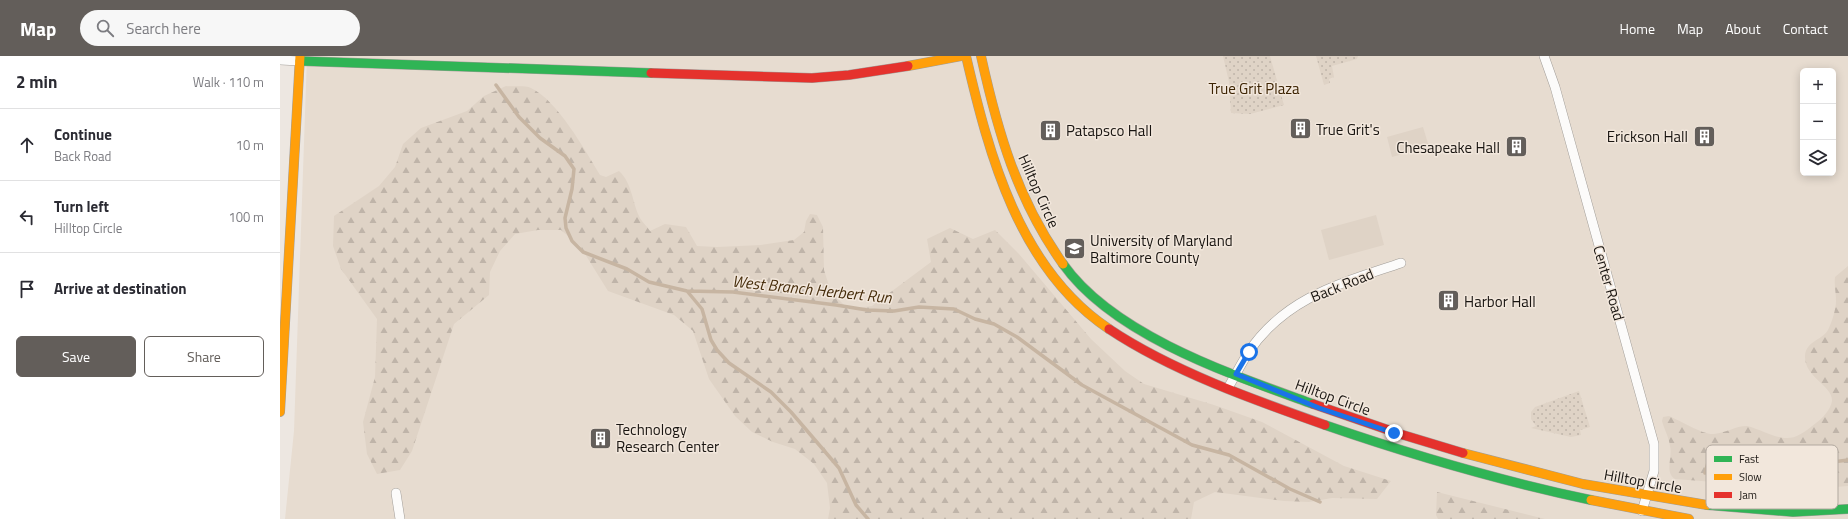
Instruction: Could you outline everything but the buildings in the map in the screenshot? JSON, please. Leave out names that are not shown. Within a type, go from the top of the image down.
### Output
[{"type":"street","points":[[280,60],[300,59],[812,78],[831,77],[961,56]]},
{"type":"street","name":"Hilltop Circle","points":[[966,56],[977,108],[994,161],[1014,211],[1033,246],[1054,278],[1102,324],[1127,340],[1159,357],[1228,388],[1315,422],[1449,466],[1591,501],[1689,519]]},
{"type":"street","name":"Hilltop Circle","points":[[981,56],[991,103],[1007,155],[1026,204],[1044,237],[1065,268],[1087,291],[1110,311],[1134,327],[1163,343],[1319,408],[1460,454],[1541,474],[1646,496],[1706,506]]},
{"type":"street","name":"Center Road","points":[[1544,56],[1555,87],[1654,444],[1654,471],[1642,511]]},
{"type":"street","points":[[280,412],[283,320],[300,59]]},
{"type":"street","name":"Back Road","points":[[1228,388],[1249,352],[1263,334],[1276,320],[1294,306],[1329,287],[1401,263]]},
{"type":"street","points":[[396,493],[400,519]]},
{"type":"street","name":"Hilltop Circle","points":[[1734,509],[1769,512],[1822,512],[1848,509]]},
{"type":"shaded area","name":"University of Maryland Baltimore County","points":[[307,56],[1848,56],[1848,519],[285,519],[294,431]]},
{"type":"green space","name":"True Grit Plaza","points":[[1223,56],[1270,56],[1284,105],[1250,114],[1231,113],[1229,82]]},
{"type":"green space","name":"True Grit Plaza","points":[[1316,56],[1358,56],[1357,59],[1332,66],[1334,77],[1329,79],[1330,83],[1324,85]]},
{"type":"green space","points":[[506,86],[531,88],[541,94],[551,103],[570,127],[600,175],[606,177],[619,171],[627,181],[640,218],[650,231],[665,224],[686,227],[697,246],[717,247],[761,245],[794,240],[804,232],[806,221],[810,214],[817,215],[823,227],[824,270],[831,292],[848,309],[872,306],[931,262],[927,239],[950,228],[973,239],[995,230],[1019,254],[1091,339],[1125,371],[1144,384],[1214,405],[1262,422],[1344,466],[1391,481],[1377,499],[1332,498],[1309,502],[1284,501],[1215,492],[1194,502],[1191,519],[828,519],[830,508],[827,483],[814,464],[795,449],[773,442],[752,432],[735,416],[709,379],[693,331],[674,315],[608,291],[580,246],[561,230],[538,230],[515,234],[500,251],[490,272],[489,295],[454,324],[412,451],[400,470],[377,474],[367,454],[363,422],[375,377],[377,319],[341,269],[333,246],[334,216],[379,186],[395,167],[403,144],[421,128],[467,111],[484,96]]},
{"type":"green space","points":[[1423,127],[1429,147],[1392,157],[1387,137]]},
{"type":"green space","points":[[1376,215],[1384,245],[1329,260],[1321,230]]},
{"type":"green space","points":[[1848,266],[1848,486],[1838,486],[1838,445],[1706,445],[1706,481],[1675,479],[1669,468],[1671,450],[1669,439],[1662,421],[1663,417],[1669,416],[1709,434],[1747,426],[1780,437],[1792,438],[1803,433],[1826,414],[1832,401],[1831,396],[1809,370],[1805,356],[1808,347],[1822,337],[1828,330],[1834,316],[1836,304],[1835,277]]},
{"type":"green space","points":[[1579,391],[1590,427],[1580,430],[1581,435],[1571,437],[1531,428],[1536,426],[1531,419],[1531,412],[1535,407]]},
{"type":"green space","points":[[1437,492],[1545,519],[1438,519],[1436,515]]},
{"type":"waterway","name":"West Branch Herbert Run","points":[[496,85],[519,117],[540,138],[565,156],[574,169],[572,189],[565,218],[566,228],[572,241],[583,252],[627,269],[649,282],[687,291],[733,292],[867,310],[894,311],[919,307],[954,309],[975,319],[994,324],[1017,337],[1082,385],[1192,445],[1229,455],[1290,489],[1320,502]]},
{"type":"waterway","points":[[687,291],[702,309],[711,340],[717,350],[729,363],[771,392],[791,412],[839,468],[856,505],[868,519]]},
{"type":"waterway","points":[[1838,461],[1848,460]]},
{"type":"traffic: fast","points":[[300,61],[651,73]]},
{"type":"traffic: fast","points":[[1063,264],[1085,289],[1112,312],[1143,332],[1212,366],[1313,404]]},
{"type":"traffic: fast","points":[[1325,425],[1457,467],[1557,493],[1591,500]]},
{"type":"traffic: fast","points":[[1756,509],[1793,512],[1848,509]]},
{"type":"traffic: slow","points":[[280,412],[300,56]]},
{"type":"traffic: slow","points":[[908,66],[961,56]]},
{"type":"traffic: slow","points":[[966,56],[985,132],[998,170],[1012,207],[1030,242],[1052,275],[1078,304],[1109,329]]},
{"type":"traffic: slow","points":[[981,56],[1002,139],[1021,190],[1047,240],[1063,264]]},
{"type":"traffic: slow","points":[[1463,453],[1583,484],[1706,505]]},
{"type":"traffic: slow","points":[[1591,500],[1689,519]]},
{"type":"traffic: jam","points":[[651,73],[812,78],[849,75],[908,66]]},
{"type":"traffic: jam","points":[[1109,329],[1133,344],[1186,371],[1242,395],[1325,425]]},
{"type":"traffic: jam","points":[[1313,404],[1400,434],[1463,453]]},
{"type":"place","name":"True Grit's","points":[[1300,129]]},
{"type":"place","name":"Patapsco Hall","points":[[1050,130]]},
{"type":"place","name":"Erickson Hall","points":[[1704,136]]},
{"type":"place","name":"Chesapeake Hall","points":[[1516,147]]},
{"type":"place","name":"University of Maryland Baltimore County","points":[[1074,249]]},
{"type":"place","name":"Harbor Hall","points":[[1448,301]]},
{"type":"place","name":"Technology Research Center","points":[[600,438]]},
{"type":"route","points":[[1249,352],[1236,374],[1319,408],[1394,433]]}]
